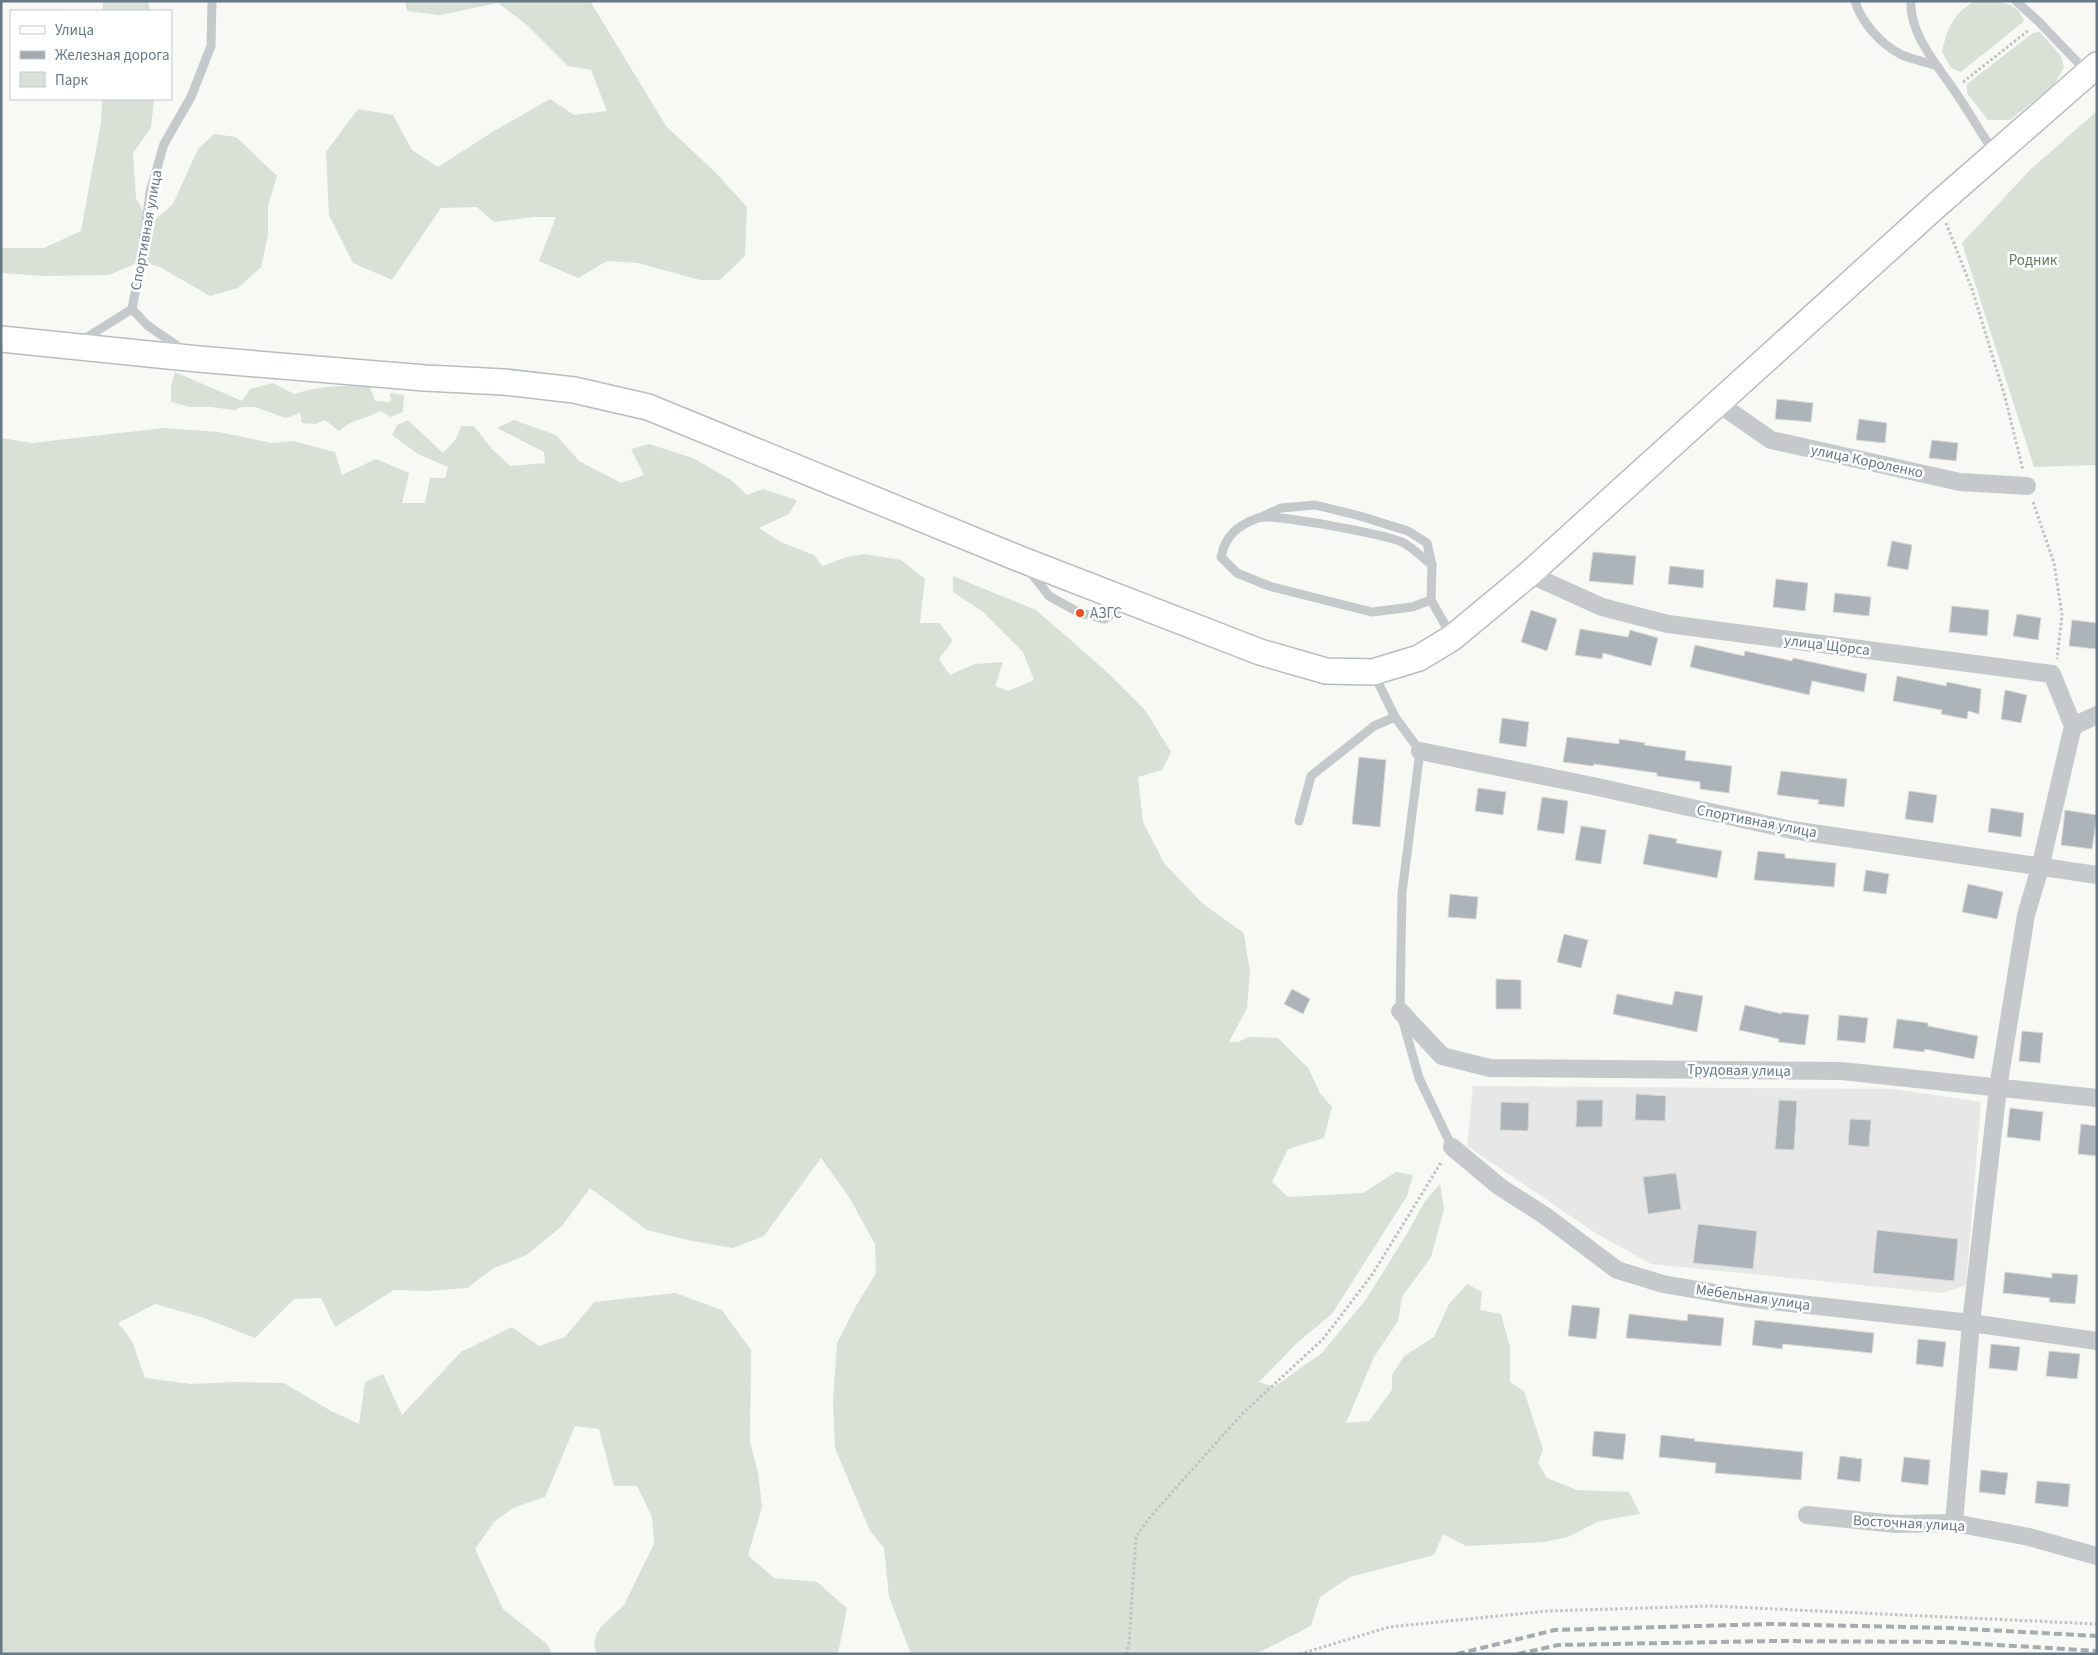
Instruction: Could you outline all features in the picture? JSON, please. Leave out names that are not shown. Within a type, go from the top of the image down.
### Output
[{"type":"main road","points":[[1,339],[198,359],[425,378],[504,382],[574,390],[648,407],[1020,559],[1260,652],[1326,671],[1373,672],[1419,658],[1452,638],[1529,574],[1938,204],[2092,69]]},
{"type":"street","name":"улица Короленко","points":[[1718,403],[1771,440],[1960,482],[2028,486]]},
{"type":"street","name":"улица Щорса","points":[[1529,574],[1602,607],[1668,624],[2052,674]]},
{"type":"street","points":[[1954,1523],[1971,1323],[1998,1088],[2026,915],[2040,868],[2073,726],[2052,674]]},
{"type":"street","points":[[2073,726],[2097,715]]},
{"type":"street","name":"Спортивная улица","points":[[1420,751],[1593,786],[1792,830],[2097,875]]},
{"type":"street","name":"Трудовая улица","points":[[1400,1011],[1442,1056],[1490,1068],[1841,1071],[2097,1098]]},
{"type":"street","name":"Мебельная улица","points":[[1452,1146],[1500,1187],[1544,1215],[1617,1270],[1663,1284],[1745,1298],[1971,1323],[2097,1341]]},
{"type":"street","name":"Восточная улица","points":[[1807,1515],[1896,1524],[1954,1523],[2029,1537],[2097,1556]]},
{"type":"lane","name":"Спортивная улица","points":[[72,346],[132,308],[141,262],[150,192],[164,144],[192,97],[211,46],[212,1]]},
{"type":"lane","points":[[1855,1],[1857,10],[1879,39],[1901,54],[1934,65]]},
{"type":"lane","points":[[1911,1],[1910,15],[1934,65],[1953,89],[1994,154]]},
{"type":"lane","points":[[2016,1],[2092,69]]},
{"type":"lane","points":[[132,308],[147,325],[170,343],[198,359]]},
{"type":"lane","points":[[1431,600],[1412,607],[1372,612],[1268,586],[1236,573],[1221,557],[1224,543],[1237,528],[1281,508],[1315,505],[1360,516],[1408,531],[1427,543],[1432,565],[1431,600],[1452,638]]},
{"type":"lane","points":[[1260,517],[1368,532],[1404,544],[1432,565]]},
{"type":"lane","points":[[1373,672],[1395,717],[1420,751],[1402,893],[1400,1011],[1419,1078],[1452,1146]]},
{"type":"lane","points":[[1299,821],[1311,776],[1374,726],[1395,717]]},
{"type":"path","points":[[1953,89],[2039,22]]},
{"type":"path","points":[[1938,204],[1972,289],[2005,397],[2028,486],[2054,563],[2062,615],[2057,658],[2052,674]]},
{"type":"path","points":[[1126,1654],[1129,1644],[1136,1537],[1150,1517],[1241,1415],[1323,1339],[1372,1275],[1452,1146]]},
{"type":"path","points":[[1300,1654],[1388,1627],[1546,1611],[1711,1606],[2097,1624]]},
{"type":"shaded area","points":[[1473,1086],[1895,1089],[1981,1102],[1966,1285],[1942,1293],[1651,1264],[1597,1234],[1467,1146]]},
{"type":"green space","points":[[103,1],[148,1],[150,10],[103,10]]},
{"type":"green space","points":[[405,1],[590,1],[666,126],[716,173],[747,207],[745,256],[720,280],[700,280],[638,263],[607,261],[578,278],[539,261],[556,217],[535,217],[494,222],[477,207],[441,208],[392,280],[353,263],[329,215],[326,152],[358,109],[393,115],[412,150],[438,167],[494,131],[550,99],[574,115],[607,111],[591,70],[568,66],[527,25],[498,3],[440,15],[407,11]]},
{"type":"green space","points":[[1975,1],[2011,5],[2021,14],[2024,21],[1961,72],[1951,68],[1942,52],[1946,35],[1952,22],[1961,11]]},
{"type":"green space","points":[[2040,32],[2061,56],[2064,67],[2054,85],[2010,120],[1988,120],[1967,93],[1967,84],[2033,33]]},
{"type":"green space","points":[[102,100],[154,100],[151,128],[133,153],[136,198],[150,224],[173,204],[198,149],[214,134],[236,137],[277,176],[268,206],[268,236],[261,267],[238,288],[210,296],[158,266],[139,262],[109,275],[43,276],[1,273],[1,248],[44,248],[81,231],[101,122]]},
{"type":"green space","name":"Родник","points":[[2097,111],[2097,465],[2034,467],[1962,243],[2030,170]]},
{"type":"green space","points":[[175,372],[242,401],[250,389],[273,383],[294,394],[332,387],[370,387],[375,401],[391,402],[390,393],[404,395],[403,412],[391,417],[380,411],[349,424],[339,431],[325,420],[315,424],[302,423],[300,413],[286,418],[255,407],[241,407],[235,410],[190,407],[171,402],[171,386]]},
{"type":"green space","points":[[408,420],[443,453],[456,439],[461,426],[474,426],[492,449],[510,466],[545,463],[544,452],[497,428],[514,420],[556,435],[579,461],[621,483],[644,475],[631,449],[649,444],[693,458],[731,480],[747,495],[763,489],[797,500],[789,514],[759,528],[781,542],[814,555],[822,566],[847,557],[865,554],[901,560],[925,579],[920,623],[939,623],[953,640],[939,659],[950,675],[975,664],[1003,662],[995,686],[1008,691],[1034,680],[1023,652],[982,611],[953,592],[953,576],[1036,610],[1107,672],[1145,710],[1171,752],[1162,770],[1138,777],[1143,822],[1164,863],[1203,904],[1244,933],[1250,973],[1247,1008],[1229,1042],[1238,1042],[1249,1037],[1278,1038],[1308,1068],[1320,1093],[1332,1107],[1324,1138],[1288,1149],[1272,1182],[1288,1197],[1363,1193],[1396,1172],[1413,1175],[1407,1196],[1332,1314],[1297,1343],[1259,1382],[1274,1387],[1322,1353],[1367,1298],[1425,1201],[1440,1184],[1444,1209],[1431,1257],[1402,1297],[1398,1321],[1374,1357],[1346,1423],[1369,1421],[1392,1390],[1392,1375],[1404,1356],[1434,1337],[1449,1304],[1467,1284],[1482,1292],[1480,1310],[1501,1314],[1510,1347],[1510,1382],[1524,1391],[1543,1449],[1538,1463],[1547,1478],[1577,1490],[1629,1492],[1640,1514],[1599,1521],[1568,1537],[1544,1542],[1466,1546],[1443,1534],[1434,1555],[1350,1577],[1320,1597],[1311,1626],[1256,1654],[911,1654],[889,1597],[884,1548],[870,1531],[835,1448],[833,1400],[837,1343],[876,1273],[875,1244],[849,1197],[821,1158],[764,1236],[733,1248],[692,1241],[647,1230],[590,1188],[562,1226],[527,1255],[494,1268],[467,1288],[428,1291],[394,1290],[335,1327],[321,1298],[294,1299],[255,1338],[204,1318],[155,1304],[118,1323],[132,1341],[145,1378],[191,1384],[235,1382],[284,1383],[331,1411],[359,1424],[365,1382],[383,1374],[402,1415],[461,1352],[512,1327],[539,1346],[565,1337],[594,1302],[675,1293],[722,1310],[751,1350],[750,1442],[758,1472],[762,1507],[748,1555],[774,1578],[817,1582],[847,1608],[838,1654],[597,1654],[594,1645],[596,1635],[601,1627],[624,1605],[654,1544],[652,1517],[637,1486],[614,1486],[599,1429],[575,1426],[545,1497],[513,1508],[494,1522],[475,1549],[503,1609],[547,1644],[552,1654],[1,1654],[1,438],[32,443],[164,428],[219,432],[271,443],[293,441],[335,452],[342,475],[376,459],[409,473],[402,503],[425,503],[430,478],[445,478],[448,467],[418,454],[392,435],[397,425]]},
{"type":"building","points":[[1777,399],[1813,403],[1811,422],[1775,419]]},
{"type":"building","points":[[1859,419],[1887,423],[1885,443],[1856,440]]},
{"type":"building","points":[[1932,440],[1958,443],[1956,461],[1929,458]]},
{"type":"building","points":[[1892,541],[1912,545],[1908,570],[1887,566]]},
{"type":"building","points":[[1593,552],[1636,556],[1633,585],[1589,581]]},
{"type":"building","points":[[1670,566],[1704,570],[1703,588],[1668,584]]},
{"type":"building","points":[[1776,579],[1808,583],[1805,611],[1773,607]]},
{"type":"building","points":[[1835,593],[1871,597],[1869,616],[1833,612]]},
{"type":"building","points":[[1952,606],[1989,610],[1987,636],[1949,632]]},
{"type":"building","points":[[1531,610],[1557,619],[1547,651],[1521,642]]},
{"type":"building","points":[[2017,614],[2041,618],[2038,640],[2013,636]]},
{"type":"building","points":[[2072,620],[2097,623],[2097,649],[2069,646]]},
{"type":"building","points":[[1580,629],[1628,637],[1630,630],[1658,638],[1651,666],[1603,653],[1602,659],[1575,655]]},
{"type":"building","points":[[1695,645],[1744,656],[1745,651],[1792,661],[1793,658],[1867,674],[1864,692],[1812,681],[1809,695],[1690,667]]},
{"type":"building","points":[[1897,676],[1946,686],[1947,682],[1981,689],[1979,714],[1968,711],[1967,719],[1941,714],[1942,710],[1893,701]]},
{"type":"building","points":[[2005,690],[2027,695],[2021,723],[2001,719]]},
{"type":"building","points":[[1502,718],[1529,722],[1526,747],[1499,743]]},
{"type":"building","points":[[1567,737],[1619,744],[1619,739],[1645,743],[1644,745],[1686,751],[1685,760],[1732,766],[1729,793],[1700,789],[1700,782],[1657,776],[1657,773],[1594,764],[1593,766],[1563,762]]},
{"type":"building","points":[[1359,757],[1386,760],[1380,827],[1352,824]]},
{"type":"building","points":[[1781,771],[1847,779],[1844,807],[1818,804],[1819,800],[1777,795]]},
{"type":"building","points":[[1478,788],[1506,792],[1503,815],[1475,811]]},
{"type":"building","points":[[1909,791],[1937,795],[1933,823],[1905,819]]},
{"type":"building","points":[[1542,797],[1568,801],[1564,834],[1537,830]]},
{"type":"building","points":[[1991,808],[2024,813],[2021,837],[1988,832]]},
{"type":"building","points":[[2065,810],[2097,815],[2092,849],[2061,845]]},
{"type":"building","points":[[1581,826],[1606,830],[1601,864],[1575,860]]},
{"type":"building","points":[[1649,834],[1677,839],[1676,843],[1722,851],[1717,878],[1643,864]]},
{"type":"building","points":[[1758,851],[1785,854],[1785,858],[1836,863],[1834,887],[1754,880]]},
{"type":"building","points":[[1866,870],[1889,874],[1886,894],[1863,891]]},
{"type":"building","points":[[1968,884],[2003,892],[1997,919],[1962,912]]},
{"type":"building","points":[[1450,894],[1478,897],[1476,919],[1448,917]]},
{"type":"building","points":[[1564,934],[1588,940],[1581,968],[1557,962]]},
{"type":"building","points":[[1496,979],[1521,980],[1521,1009],[1496,1009]]},
{"type":"building","points":[[1292,989],[1310,999],[1303,1014],[1284,1004]]},
{"type":"building","points":[[1675,991],[1703,996],[1697,1032],[1613,1014],[1617,994],[1672,1005]]},
{"type":"building","points":[[1745,1005],[1782,1014],[1782,1012],[1809,1015],[1805,1045],[1778,1042],[1779,1039],[1739,1030]]},
{"type":"building","points":[[1839,1015],[1868,1018],[1865,1043],[1837,1040]]},
{"type":"building","points":[[1897,1019],[1928,1023],[1928,1026],[1978,1036],[1974,1059],[1925,1049],[1924,1052],[1893,1048]]},
{"type":"building","points":[[2022,1031],[2043,1033],[2040,1063],[2019,1061]]},
{"type":"building","points":[[1636,1094],[1666,1096],[1665,1121],[1635,1120]]},
{"type":"building","points":[[1577,1100],[1603,1100],[1602,1127],[1576,1127]]},
{"type":"building","points":[[1779,1100],[1797,1101],[1794,1150],[1775,1149]]},
{"type":"building","points":[[1501,1102],[1529,1103],[1528,1131],[1500,1130]]},
{"type":"building","points":[[2010,1108],[2043,1112],[2040,1141],[2007,1137]]},
{"type":"building","points":[[1850,1119],[1871,1120],[1869,1147],[1848,1145]]},
{"type":"building","points":[[2081,1124],[2097,1126],[2097,1156],[2078,1154]]},
{"type":"building","points":[[1676,1173],[1681,1209],[1648,1214],[1643,1177]]},
{"type":"building","points":[[1698,1224],[1757,1231],[1753,1269],[1693,1263]]},
{"type":"building","points":[[1877,1230],[1958,1239],[1954,1281],[1873,1273]]},
{"type":"building","points":[[2005,1272],[2052,1278],[2052,1273],[2078,1275],[2075,1304],[2049,1302],[2050,1298],[2003,1293]]},
{"type":"building","points":[[1572,1305],[1600,1308],[1596,1339],[1568,1336]]},
{"type":"building","points":[[1629,1314],[1687,1321],[1688,1314],[1724,1318],[1721,1346],[1626,1338]]},
{"type":"building","points":[[1755,1320],[1874,1333],[1872,1353],[1783,1344],[1782,1349],[1752,1345]]},
{"type":"building","points":[[1918,1339],[1946,1342],[1943,1367],[1916,1364]]},
{"type":"building","points":[[1991,1344],[2020,1347],[2017,1371],[1989,1368]]},
{"type":"building","points":[[2049,1351],[2080,1354],[2077,1379],[2046,1376]]},
{"type":"building","points":[[1594,1431],[1626,1434],[1623,1460],[1592,1456]]},
{"type":"building","points":[[1661,1435],[1695,1439],[1694,1441],[1803,1452],[1801,1480],[1715,1473],[1716,1463],[1659,1457]]},
{"type":"building","points":[[1840,1456],[1862,1459],[1860,1482],[1837,1479]]},
{"type":"building","points":[[1904,1457],[1930,1460],[1928,1485],[1901,1482]]},
{"type":"building","points":[[1981,1470],[2008,1473],[2005,1495],[1979,1492]]},
{"type":"building","points":[[2037,1481],[2070,1484],[2068,1507],[2035,1503]]},
{"type":"railway","points":[[1457,1654],[1555,1630],[1770,1624],[1949,1628],[2097,1636]]},
{"type":"railway","points":[[1518,1654],[1558,1645],[1772,1641],[1949,1642],[2097,1651]]},
{"type":"place","name":"АЗГС","points":[[1080,613]]}]
